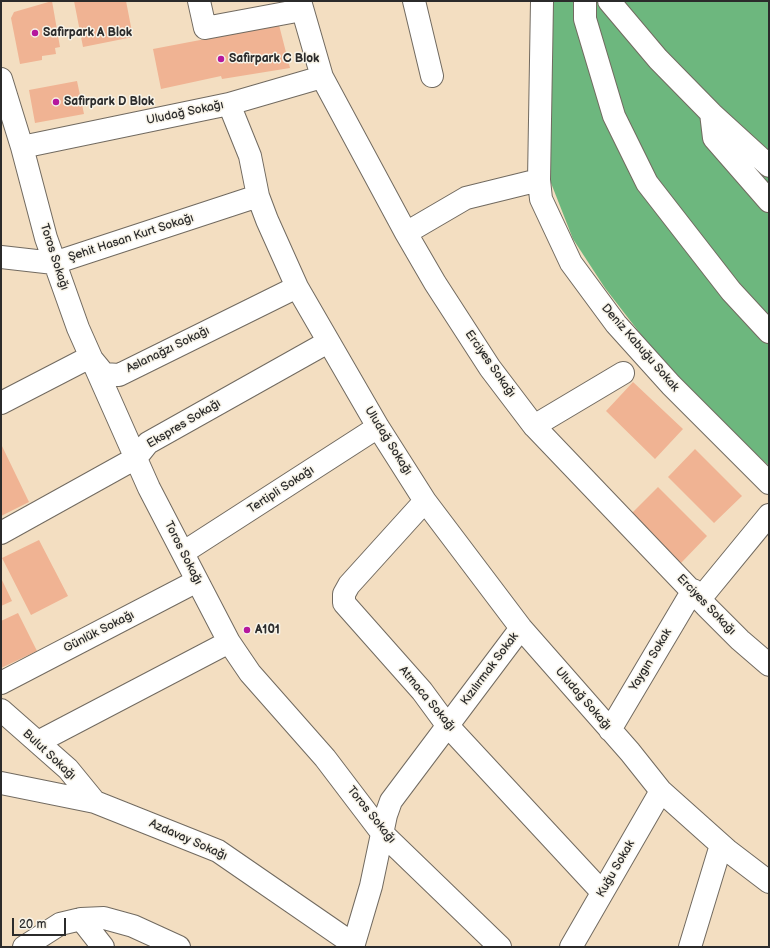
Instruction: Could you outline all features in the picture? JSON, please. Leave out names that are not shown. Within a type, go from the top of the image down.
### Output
[{"type":"street","points":[[199,1],[205,28],[301,6]]},
{"type":"street","points":[[414,1],[432,76]]},
{"type":"street","name":"Deniz Kabuğu Sokak","points":[[542,1],[539,180],[541,200],[571,263],[616,324],[671,385],[769,483]]},
{"type":"street","points":[[585,1],[585,19],[614,116],[647,183],[731,291],[769,332]]},
{"type":"street","points":[[609,1],[658,59],[711,113],[769,166]]},
{"type":"street","name":"Erciyes Sokağı","points":[[301,6],[322,77],[406,233],[435,282],[490,368],[534,426],[634,532],[740,640],[769,665]]},
{"type":"street","points":[[229,104],[322,77]]},
{"type":"street","name":"Toros Sokağı","points":[[1,80],[22,147],[54,263],[90,357],[149,488],[184,552],[197,581],[229,642],[250,673],[325,758],[382,833],[500,947]]},
{"type":"street","name":"Uludağ Sokağı","points":[[22,147],[229,104],[250,156],[258,196],[297,287],[378,427],[425,501],[521,628],[661,791],[721,845],[769,882]]},
{"type":"street","points":[[711,113],[714,138],[769,201]]},
{"type":"street","points":[[406,233],[466,198],[539,180]]},
{"type":"street","name":"Şehit Hasan Kurt Sokağı","points":[[3,259],[54,263],[258,196]]},
{"type":"street","name":"Aslanağzı Sokağı","points":[[90,357],[104,374],[119,375],[297,287]]},
{"type":"street","name":"Ekspres Sokağı","points":[[1,533],[136,458],[148,443],[328,342]]},
{"type":"street","points":[[1,403],[90,357]]},
{"type":"street","points":[[534,426],[623,373]]},
{"type":"street","name":"Tertipli Sokağı","points":[[184,552],[378,427]]},
{"type":"street","name":"Atmaca Sokağı","points":[[425,501],[349,584],[344,594],[344,603],[422,692],[447,725],[602,892]]},
{"type":"street","name":"Yaygın Sokak","points":[[610,730],[696,595],[769,516]]},
{"type":"street","name":"Günlük Sokağı","points":[[1,683],[197,581]]},
{"type":"street","name":"Kızılırmak Sokak","points":[[353,945],[371,886],[382,833],[391,801],[521,628]]},
{"type":"street","points":[[38,742],[229,642]]},
{"type":"street","name":"Bulut Sokağı","points":[[1,710],[23,731],[38,742],[68,769],[94,802]]},
{"type":"street","name":"Azdavay Sokağı","points":[[1,783],[94,802],[218,851],[353,945]]},
{"type":"street","name":"Kuğu Sokak","points":[[571,947],[661,791]]},
{"type":"street","points":[[690,947],[721,845]]},
{"type":"street","points":[[24,947],[60,924],[81,919],[104,918],[133,926],[179,947]]},
{"type":"street","points":[[81,919],[103,947]]},
{"type":"green space","points":[[551,1],[769,1],[769,466],[694,396],[656,354],[605,288],[573,239],[551,183]]},
{"type":"building","name":"Safirpark A Blok","points":[[52,1],[60,47],[55,48],[56,54],[42,56],[42,60],[20,64],[11,18],[14,12]]},
{"type":"building","points":[[74,1],[126,1],[133,37],[83,47]]},
{"type":"building","name":"Safirpark C Blok","points":[[279,25],[290,68],[222,79],[221,76],[161,89],[153,49]]},
{"type":"building","name":"Safirpark D Blok","points":[[77,81],[84,114],[35,123],[29,90]]},
{"type":"building","points":[[633,382],[683,429],[655,459],[606,411]]},
{"type":"building","points":[[1,444],[29,502],[1,516]]},
{"type":"building","points":[[695,449],[742,496],[714,523],[668,477]]},
{"type":"building","points":[[658,487],[707,536],[681,563],[631,514]]},
{"type":"building","points":[[39,540],[68,596],[31,615],[2,558]]},
{"type":"building","points":[[1,578],[12,601],[1,606]]},
{"type":"building","points":[[18,613],[37,651],[1,668],[1,621]]},
{"type":"place","name":"Safirpark A Blok","points":[[35,33]]},
{"type":"place","name":"Safirpark C Blok","points":[[221,59]]},
{"type":"place","name":"Safirpark D Blok","points":[[56,102]]},
{"type":"place","name":"A101","points":[[247,630]]}]
